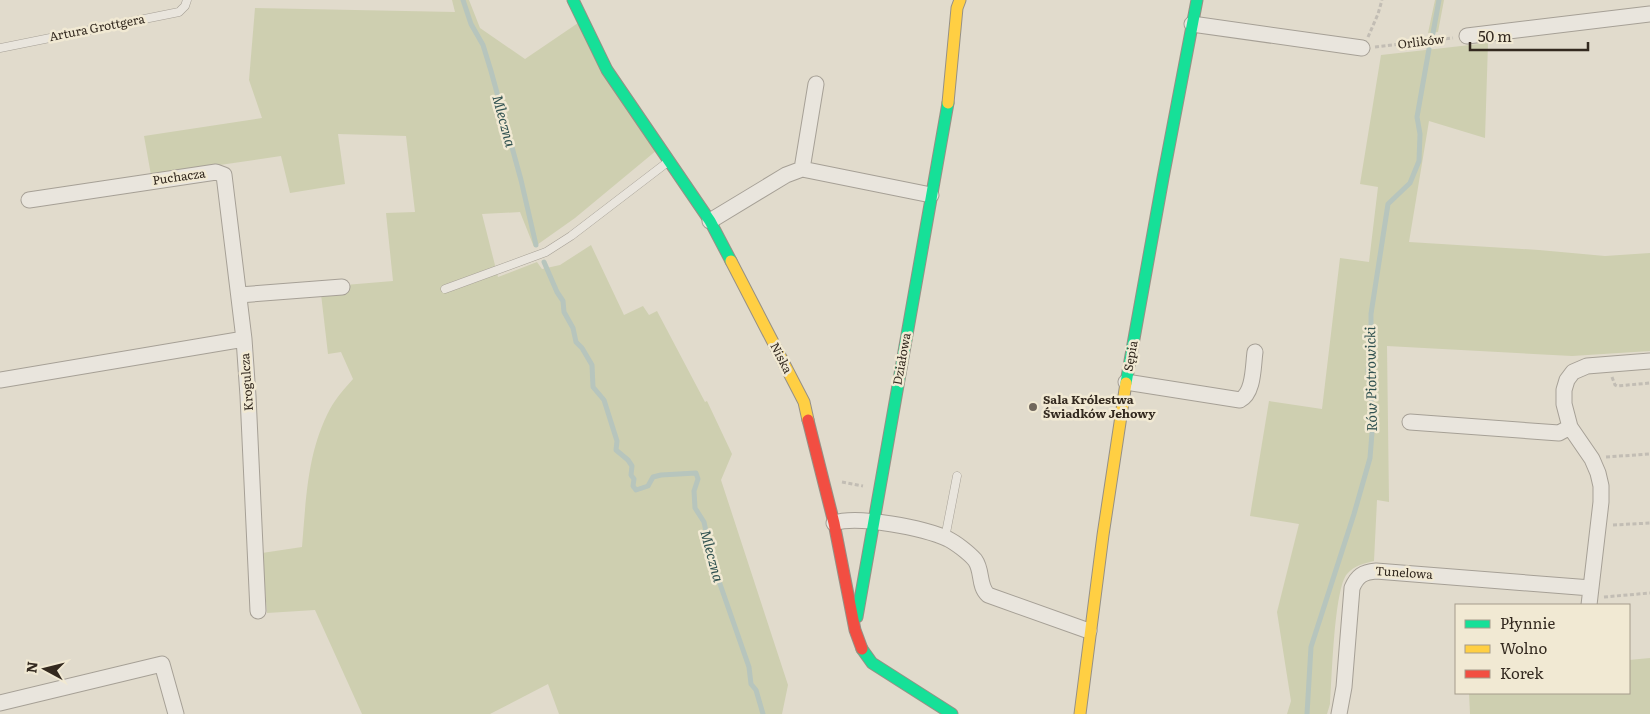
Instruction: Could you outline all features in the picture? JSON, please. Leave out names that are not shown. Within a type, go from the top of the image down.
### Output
[{"type":"street","name":"Niska","points":[[573,0],[607,70],[710,221],[804,402],[834,524],[855,630],[860,646],[872,663],[952,714]]},
{"type":"street","name":"Działowa","points":[[855,630],[948,105],[957,8],[960,0]]},
{"type":"street","name":"Sępia","points":[[1080,714],[1089,631],[1126,382],[1151,238],[1197,0]]},
{"type":"street","points":[[1467,36],[1650,14]]},
{"type":"street","points":[[1192,24],[1362,48]]},
{"type":"street","points":[[802,169],[816,84]]},
{"type":"street","points":[[710,221],[786,175],[802,169],[931,195]]},
{"type":"street","name":"Puchacza","points":[[29,200],[216,172],[221,173],[224,175],[244,339]]},
{"type":"street","points":[[239,295],[342,287]]},
{"type":"street","name":"Krogulcza","points":[[0,380],[244,339],[258,611]]},
{"type":"street","points":[[1126,382],[1240,400],[1248,394],[1250,388],[1255,352]]},
{"type":"street","points":[[1593,597],[1602,502],[1601,486],[1592,459],[1570,427],[1564,404],[1564,390],[1567,380],[1573,372],[1587,366],[1650,361]]},
{"type":"street","points":[[1410,422],[1559,433],[1570,427]]},
{"type":"street","points":[[834,524],[851,520],[873,522],[929,532],[949,539],[976,561],[983,590],[988,595],[1089,631]]},
{"type":"street","name":"Tunelowa","points":[[1339,714],[1344,687],[1352,588],[1356,578],[1362,574],[1376,571],[1593,597]]},
{"type":"street","points":[[0,703],[162,664],[176,714]]},
{"type":"lane","name":"Artura Grottgera","points":[[0,48],[179,12],[185,6],[187,0]]},
{"type":"lane","points":[[445,289],[546,252],[571,236],[670,160]]},
{"type":"lane","points":[[945,538],[957,476]]},
{"type":"path","points":[[1362,48],[1378,14],[1382,0]]},
{"type":"path","name":"Orlików","points":[[1362,48],[1467,36]]},
{"type":"path","points":[[1603,458],[1650,454]]},
{"type":"path","points":[[1607,525],[1650,523]]},
{"type":"path","points":[[1593,597],[1650,593]]},
{"type":"green space","points":[[452,0],[469,0],[480,28],[525,59],[578,23],[657,150],[575,218],[534,247],[520,212],[482,214],[498,277],[537,262],[542,269],[560,265],[591,245],[624,315],[643,306],[649,315],[657,311],[705,402],[707,401],[732,454],[721,480],[788,685],[782,714],[559,714],[548,684],[490,714],[362,714],[315,610],[267,613],[262,553],[302,547],[309,476],[316,442],[330,409],[353,379],[341,352],[328,354],[321,294],[345,285],[393,281],[386,213],[415,212],[406,136],[338,134],[345,184],[290,193],[281,156],[151,175],[144,136],[262,118],[249,80],[255,8],[455,12]]},
{"type":"green space","points":[[1435,0],[1444,0],[1438,32],[1428,33]]},
{"type":"green space","points":[[1488,43],[1485,138],[1429,121],[1409,242],[1605,256],[1650,253],[1650,351],[1572,356],[1387,346],[1389,502],[1377,500],[1374,561],[1359,565],[1353,569],[1347,574],[1343,583],[1336,615],[1330,704],[1327,714],[1287,714],[1291,701],[1277,612],[1299,524],[1250,516],[1269,401],[1322,409],[1340,258],[1369,262],[1378,187],[1360,184],[1381,55]]},
{"type":"green space","points":[[1650,658],[1650,714],[1470,714],[1469,694],[1630,694],[1630,660]]},
{"type":"waterway","name":"Mleczna","points":[[463,0],[471,24],[483,45],[491,71],[521,180],[536,245]]},
{"type":"waterway","name":"Rów Piotrowicki","points":[[1433,33],[1439,0]]},
{"type":"waterway","name":"Rów Piotrowicki","points":[[1307,714],[1311,647],[1370,458],[1373,420],[1368,370],[1371,350],[1371,314],[1388,204],[1410,183],[1419,161],[1420,134],[1417,117],[1429,49]]},
{"type":"waterway","name":"Mleczna","points":[[544,262],[563,301],[564,312],[573,328],[576,342],[592,365],[593,387],[604,400],[617,441],[616,450],[632,466],[633,486],[636,490],[648,486],[653,477],[661,475],[696,473],[698,479],[694,491],[695,508],[704,522],[713,564],[749,667],[751,684],[756,690],[763,714]]},
{"type":"traffic: fast","points":[[573,0],[607,70],[710,221],[731,261]]},
{"type":"traffic: fast","points":[[1126,383],[1197,0]]},
{"type":"traffic: fast","points":[[857,617],[948,103]]},
{"type":"traffic: fast","points":[[862,649],[872,663],[952,714]]},
{"type":"traffic: slow","points":[[948,103],[957,8],[960,0]]},
{"type":"traffic: slow","points":[[731,261],[804,402],[808,420]]},
{"type":"traffic: slow","points":[[1080,714],[1103,535],[1126,383]]},
{"type":"traffic: jam","points":[[808,420],[834,523],[855,630],[862,649]]},
{"type":"place","name":"Sala Królestwa Świadków Jehowy","points":[[1033,407]]}]
